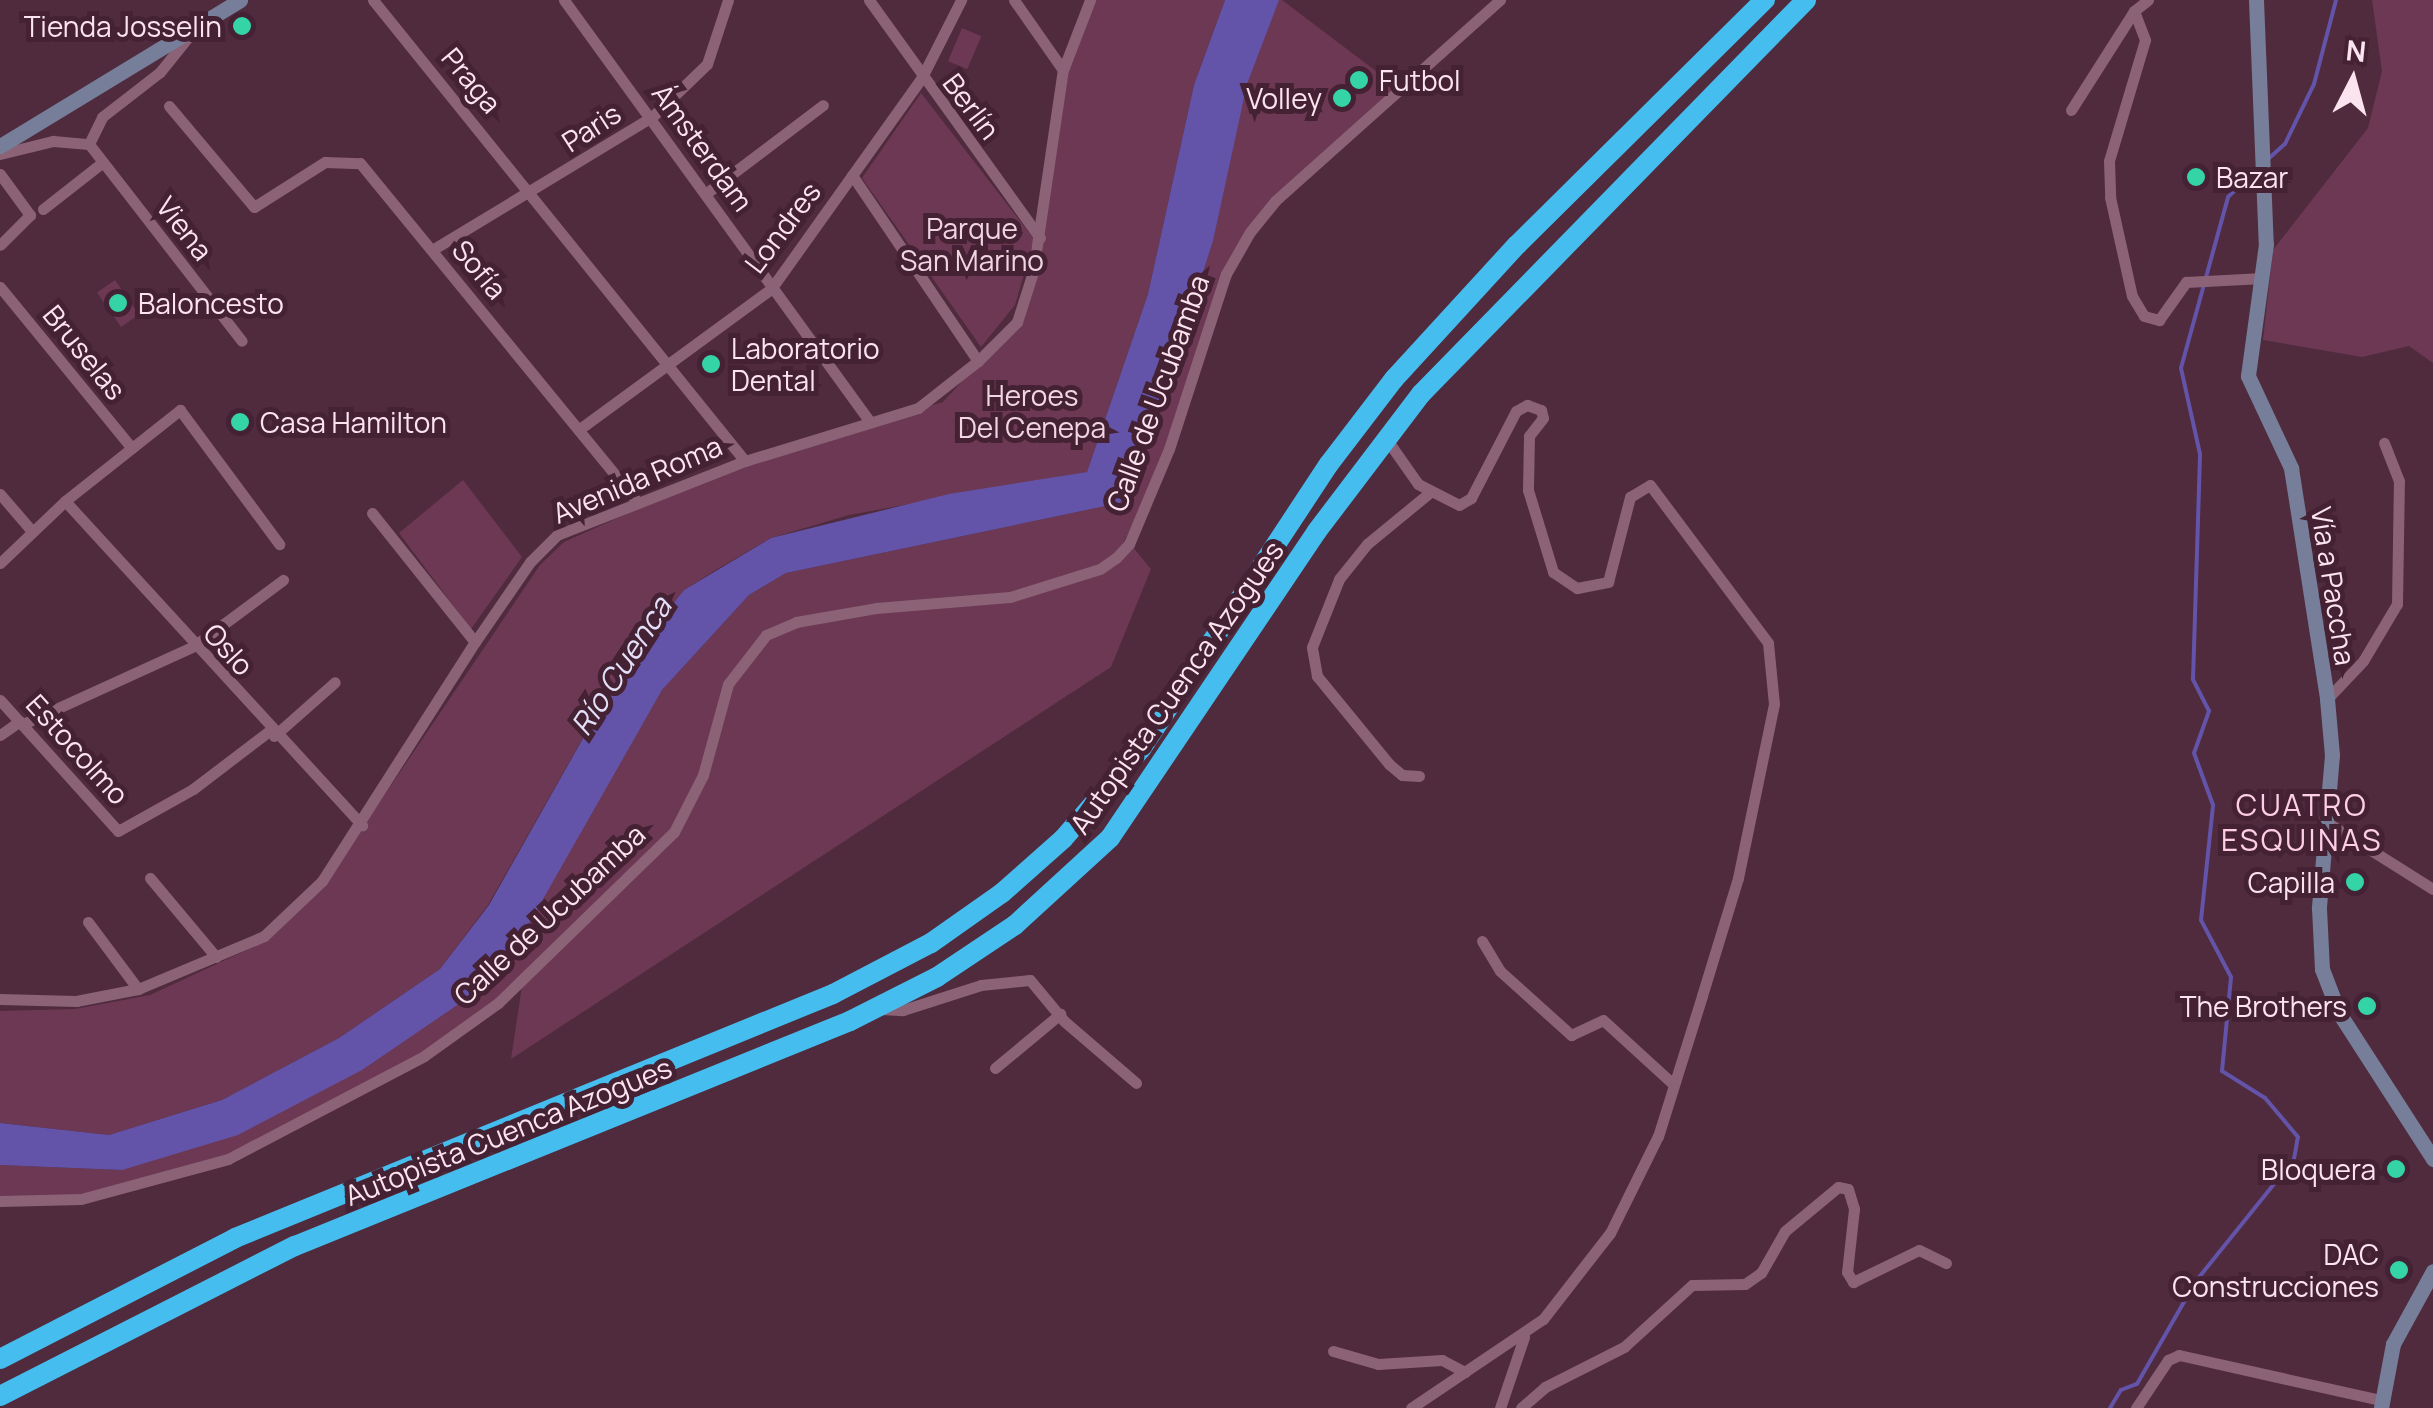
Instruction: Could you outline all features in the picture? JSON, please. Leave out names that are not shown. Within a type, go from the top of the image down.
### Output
[{"type":"highway","name":"Autopista Cuenca Azogues","points":[[0,1359],[272,1222],[833,994],[931,943],[1002,893],[1063,839],[1141,749],[1329,464],[1394,379],[1518,245],[1765,0]]},
{"type":"highway","name":"Autopista Cuenca Azogues","points":[[0,1396],[282,1252],[877,1008],[1015,924],[1110,838],[1385,437],[1483,326],[1806,0]]},
{"type":"main road","points":[[0,146],[240,0]]},
{"type":"main road","name":"Vía a Paccha","points":[[2256,0],[2265,163],[2263,278],[2248,376],[2291,468],[2327,698],[2332,755],[2318,925],[2328,990],[2433,1159]]},
{"type":"main road","points":[[2381,1404],[2398,1332],[2433,1271]]},
{"type":"street","name":"Praga","points":[[372,0],[745,461]]},
{"type":"street","name":"Ámsterdam","points":[[564,0],[708,192],[770,289],[870,422]]},
{"type":"street","name":"Paris","points":[[432,250],[531,194],[652,117],[707,64],[728,0]]},
{"type":"street","name":"Berlín","points":[[869,0],[921,79],[1040,238]]},
{"type":"street","points":[[1014,0],[1064,70]]},
{"type":"street","name":"Avenida Roma","points":[[0,999],[76,1001],[138,989],[264,936],[290,915],[362,824],[475,642],[530,562],[558,535],[745,461],[918,408],[978,361],[1016,322],[1040,238],[1064,70],[1090,0]]},
{"type":"street","name":"Calle de Ucubamba","points":[[0,1201],[81,1199],[228,1158],[424,1056],[498,1003],[674,832],[703,775],[728,684],[766,635],[796,622],[876,608],[1010,597],[1100,569],[1116,558],[1129,544],[1169,449],[1226,274],[1275,200],[1500,0]]},
{"type":"street","points":[[2071,110],[2134,12],[2148,0]]},
{"type":"street","name":"Londres","points":[[581,428],[770,289],[921,79],[957,3]]},
{"type":"street","points":[[2134,12],[2145,40],[2114,130],[2110,197],[2132,296],[2144,316],[2162,318],[2181,285],[2263,278]]},
{"type":"street","points":[[0,154],[53,141],[88,144],[102,117],[160,72],[195,28]]},
{"type":"street","points":[[708,192],[823,105]]},
{"type":"street","name":"Sofía","points":[[169,106],[254,207],[325,162],[360,162],[581,428],[637,502]]},
{"type":"street","name":"Viena","points":[[88,144],[242,341]]},
{"type":"street","points":[[43,209],[103,162]]},
{"type":"street","points":[[0,174],[30,215],[27,224],[0,246]]},
{"type":"street","points":[[852,175],[978,361]]},
{"type":"street","name":"Bruselas","points":[[0,287],[132,448]]},
{"type":"street","points":[[1385,437],[1429,494],[1467,502],[1516,411],[1526,405],[1541,410],[1543,418],[1529,436],[1528,490],[1553,572],[1577,588],[1608,582],[1630,497],[1650,485],[1768,644],[1772,735],[1738,878],[1658,1136],[1610,1232],[1569,1292],[1528,1331],[1411,1408]]},
{"type":"street","points":[[0,564],[31,530],[178,412],[188,415],[279,544]]},
{"type":"street","points":[[2327,698],[2363,661],[2397,604],[2398,481],[2384,443]]},
{"type":"street","points":[[0,494],[31,530]]},
{"type":"street","points":[[1419,776],[1402,775],[1390,764],[1317,676],[1312,647],[1338,579],[1367,544],[1429,494]]},
{"type":"street","name":"Oslo","points":[[65,501],[272,734],[362,824]]},
{"type":"street","points":[[372,514],[475,642]]},
{"type":"street","points":[[0,734],[194,646],[283,580]]},
{"type":"street","points":[[272,734],[335,682]]},
{"type":"street","name":"Estocolmo","points":[[0,700],[118,831],[193,789],[272,734]]},
{"type":"street","points":[[2328,822],[2433,890]]},
{"type":"street","points":[[150,878],[216,957]]},
{"type":"street","points":[[88,922],[138,989]]},
{"type":"street","points":[[1482,942],[1500,971],[1572,1035],[1602,1020],[1672,1084]]},
{"type":"street","points":[[877,1008],[903,1010],[1013,979],[1044,990],[1060,1014],[1136,1082]]},
{"type":"street","points":[[995,1068],[1060,1014]]},
{"type":"street","points":[[1521,1408],[1545,1387],[1624,1347],[1692,1286],[1745,1284],[1761,1272],[1784,1232],[1838,1187],[1848,1188],[1854,1210],[1847,1272],[1852,1282],[1919,1250],[1946,1263]]},
{"type":"street","points":[[1500,1408],[1506,1377],[1528,1331]]},
{"type":"street","points":[[1334,1351],[1378,1364],[1442,1360],[1464,1372]]},
{"type":"street","points":[[2136,1408],[2168,1360],[2179,1354],[2381,1404]]},
{"type":"green space","name":"Heroes Del Cenepa","points":[[1095,0],[1225,0],[1194,85],[1148,294],[1087,472],[849,515],[771,538],[714,571],[684,590],[625,664],[488,905],[440,969],[339,1038],[222,1100],[109,1135],[0,1123],[0,1011],[75,1009],[150,995],[266,941],[321,889],[540,565],[564,542],[745,461],[943,402],[1017,322],[1033,272],[1068,71]]},
{"type":"green space","points":[[1261,0],[1282,0],[1393,84],[1391,94],[1275,201],[1226,274],[1169,449],[1116,558],[1051,587],[796,622],[766,635],[728,684],[703,775],[674,832],[498,1003],[424,1056],[228,1159],[81,1199],[0,1201],[0,1165],[122,1170],[497,972],[662,690],[749,595],[786,573],[1120,503],[1147,448],[1213,241]]},
{"type":"green space","points":[[2372,0],[2433,0],[2433,363],[2409,346],[2362,357],[2263,340],[2273,250],[2368,128],[2382,71]]},
{"type":"green space","points":[[962,28],[981,36],[967,69],[948,61]]},
{"type":"green space","name":"Parque San Marino","points":[[921,93],[1034,239],[1015,305],[981,347],[862,178]]},
{"type":"green space","name":"Baloncesto","points":[[115,280],[139,314],[121,327],[97,293]]},
{"type":"green space","points":[[463,480],[522,557],[471,629],[399,533]]},
{"type":"green space","points":[[1132,546],[1151,569],[1111,667],[511,1059],[522,986],[676,835],[731,686],[768,639],[798,626],[877,613],[1012,601],[1101,574]]},
{"type":"shaded area","points":[[1225,0],[1279,0],[1247,84],[1213,241],[1147,448],[1120,503],[786,573],[749,595],[662,690],[526,929],[497,972],[472,995],[362,1070],[238,1135],[122,1170],[0,1165],[0,1123],[109,1135],[222,1100],[339,1038],[440,969],[489,905],[625,664],[684,590],[771,538],[949,494],[1087,472],[1148,294],[1194,85]]},
{"type":"waterway","points":[[2267,160],[2285,144],[2314,84],[2336,0]]},
{"type":"waterway","points":[[2110,1408],[2121,1390],[2137,1384],[2196,1281],[2294,1159],[2298,1137],[2265,1098],[2222,1071],[2231,977],[2201,920],[2213,805],[2194,753],[2209,711],[2193,679],[2200,454],[2181,368],[2228,197],[2256,170]]},
{"type":"place","name":"Tienda Josselin","points":[[242,26]]},
{"type":"place","name":"Futbol","points":[[1359,80]]},
{"type":"place","name":"Volley","points":[[1342,98]]},
{"type":"place","name":"Bazar","points":[[2196,177]]},
{"type":"place","name":"Baloncesto","points":[[118,303]]},
{"type":"place","name":"Laboratorio Dental","points":[[711,364]]},
{"type":"place","name":"Casa Hamilton","points":[[240,422]]},
{"type":"place","name":"Capilla","points":[[2355,882]]},
{"type":"place","name":"The Brothers","points":[[2367,1006]]},
{"type":"place","name":"Bloquera","points":[[2396,1169]]},
{"type":"place","name":"DAC Construcciones","points":[[2399,1270]]},
{"type":"district","name":"CUATRO ESQUINAS","points":[[2302,822]]},
{"type":"water label","name":"Río Cuenca","points":[[621,666]]}]
